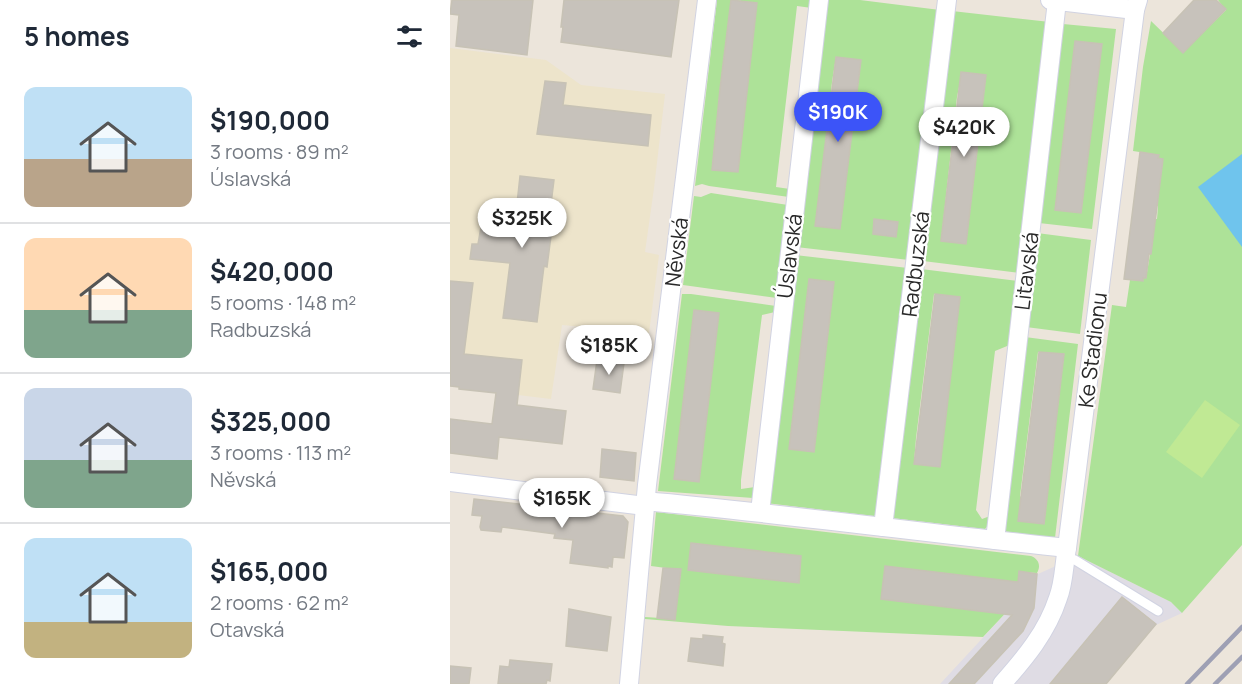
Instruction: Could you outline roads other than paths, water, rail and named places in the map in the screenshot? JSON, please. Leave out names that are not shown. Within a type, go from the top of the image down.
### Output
[{"type":"street","name":"Něvská","points":[[629,684],[645,503],[707,0]]},
{"type":"street","name":"Úslavská","points":[[759,512],[819,0]]},
{"type":"street","name":"Radbuzská","points":[[883,527],[947,0]]},
{"type":"street","points":[[1054,0],[1137,5]]},
{"type":"street","name":"Litavská","points":[[995,540],[1054,0]]},
{"type":"street","name":"Ke Stadionu","points":[[1002,684],[1035,645],[1059,597],[1137,5]]},
{"type":"street","points":[[450,482],[645,503],[759,512],[995,540],[1066,553]]},
{"type":"lane","points":[[1066,553],[1158,611]]},
{"type":"water","points":[[1242,154],[1242,247],[1198,187]]},
{"type":"railway","points":[[1187,684],[1242,627]]},
{"type":"railway","points":[[1215,684],[1242,657]]}]
